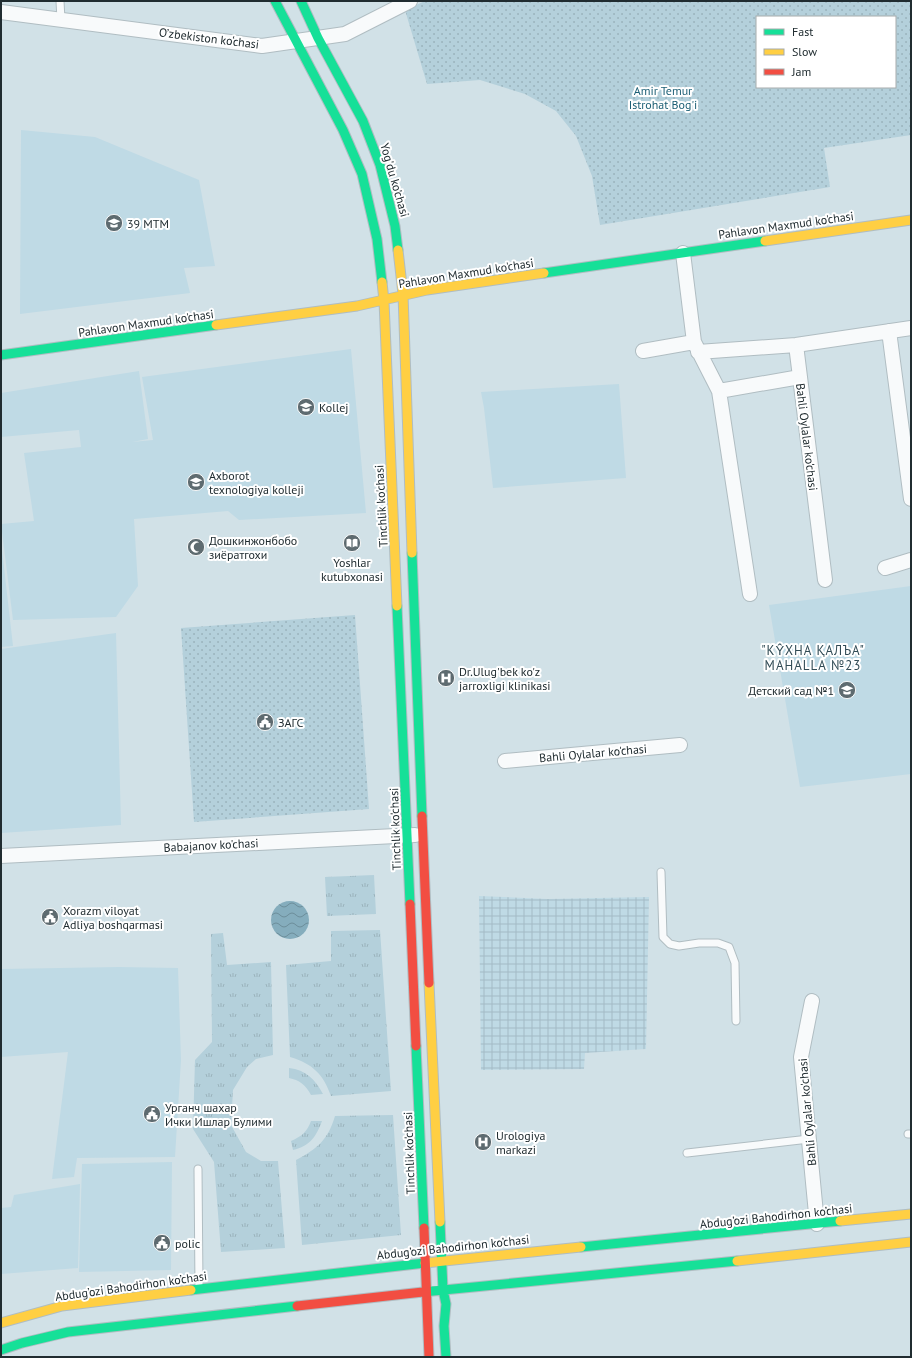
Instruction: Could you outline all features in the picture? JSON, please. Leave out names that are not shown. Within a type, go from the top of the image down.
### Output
[{"type":"main road","points":[[275,1],[343,130],[362,174],[377,239],[384,301]]},
{"type":"main road","name":"Yog'du ko'chasi","points":[[301,1],[318,38],[363,121],[380,165],[395,226],[403,294],[422,835]]},
{"type":"main road","name":"Pahlavon Maxmud ko'chasi","points":[[1,356],[190,328],[357,306],[384,301],[403,294],[446,286],[911,220]]},
{"type":"main road","name":"Tinchlik ko'chasi","points":[[384,301],[429,1357]]},
{"type":"main road","points":[[422,835],[443,1290],[446,1304],[444,1326],[446,1357]]},
{"type":"main road","name":"Abdug’ozi Bahodirhon ko’chasi","points":[[1,1324],[62,1306],[199,1289],[442,1260],[911,1214]]},
{"type":"main road","points":[[1,1350],[22,1343],[68,1332],[443,1290],[696,1266],[911,1242]]},
{"type":"street","name":"O’zbekiston ko‘chasi","points":[[1,13],[262,46],[345,34],[410,1]]},
{"type":"street","points":[[683,253],[696,347],[719,391],[750,594]]},
{"type":"street","points":[[643,351],[696,347],[796,345],[911,328]]},
{"type":"street","points":[[888,331],[911,499]]},
{"type":"street","points":[[796,345],[800,377]]},
{"type":"street","name":"Bahli Oylalar ko'chasi","points":[[719,391],[800,377],[825,580]]},
{"type":"street","points":[[885,568],[911,560]]},
{"type":"street","name":"Bahli Oylalar ko'chasi","points":[[505,761],[680,745]]},
{"type":"street","name":"Babajanov ko'chasi","points":[[1,856],[422,835]]},
{"type":"street","name":"Bahli Oylalar ko'chasi","points":[[812,1001],[801,1057],[817,1224]]},
{"type":"lane","points":[[60,1],[61,20]]},
{"type":"lane","points":[[661,872],[663,937],[670,944],[679,946],[699,943],[718,943],[729,948],[735,963],[736,1021]]},
{"type":"lane","points":[[687,1154],[809,1139]]},
{"type":"lane","points":[[198,1169],[199,1289]]},
{"type":"shaded area","name":"39 MTM","points":[[21,130],[95,137],[199,180],[215,266],[184,268],[190,293],[20,314]]},
{"type":"shaded area","name":"Axborot texnologiya kolleji","points":[[351,349],[366,513],[239,520],[228,511],[134,519],[138,586],[116,617],[13,620],[1,524],[34,521],[24,453],[81,447],[79,430],[1,437],[1,393],[139,371],[148,439],[132,442],[153,440],[142,377]]},
{"type":"shaded area","points":[[619,384],[626,478],[493,488],[481,392]]},
{"type":"shaded area","points":[[1,541],[13,646],[1,647]]},
{"type":"shaded area","name":"Детский сад №1","points":[[911,586],[911,774],[800,787],[769,605]]},
{"type":"shaded area","points":[[116,633],[121,825],[1,833],[1,649]]},
{"type":"shaded area","points":[[479,896],[548,899],[649,897],[646,1049],[585,1053],[584,1069],[481,1070]]},
{"type":"shaded area","name":"Урганч шахар Ички Ишлар Булими","points":[[119,967],[178,968],[181,1060],[175,1157],[77,1158],[74,1177],[52,1179],[68,1052],[1,1057],[1,969]]},
{"type":"shaded area","points":[[172,1162],[171,1270],[79,1272],[82,1164]]},
{"type":"shaded area","points":[[80,1184],[78,1268],[1,1274],[1,1208],[11,1207],[14,1195]]},
{"type":"green space","name":"Amir Temur Istrohat Bog'i","points":[[425,1],[911,1],[911,135],[824,148],[830,187],[600,225],[592,176],[576,136],[556,111],[525,94],[480,80],[427,84],[405,10]]},
{"type":"green space","points":[[355,615],[369,809],[194,822],[181,628]]},
{"type":"green space","points":[[374,875],[376,914],[327,916],[325,877]]},
{"type":"green space","points":[[380,930],[391,1091],[331,1096],[321,1076],[316,1071],[305,1063],[290,1057],[286,965],[331,961],[331,931]]},
{"type":"green space","points":[[223,933],[227,965],[271,962],[273,1055],[256,1059],[247,1067],[233,1090],[231,1125],[246,1152],[261,1161],[278,1161],[285,1248],[221,1252],[214,1162],[193,1129],[195,1060],[212,1042],[211,934]]},
{"type":"green space","points":[[289,1068],[305,1073],[309,1076],[317,1084],[323,1094],[311,1095],[307,1088],[302,1084],[289,1078]]},
{"type":"green space","points":[[393,1115],[401,1235],[302,1245],[296,1160],[316,1148],[321,1143],[329,1131],[335,1116]]},
{"type":"green space","points":[[311,1121],[322,1121],[315,1136],[304,1146],[293,1150],[291,1141],[304,1133]]},
{"type":"water","points":[[290,901],[303,907],[309,920],[303,933],[290,939],[277,933],[271,920],[277,907]]},
{"type":"traffic: fast","points":[[275,1],[343,130],[362,174],[377,239],[382,282]]},
{"type":"traffic: fast","points":[[301,1],[318,38],[363,121],[380,165],[395,226],[398,250]]},
{"type":"traffic: fast","points":[[544,273],[765,241]]},
{"type":"traffic: fast","points":[[1,355],[216,325]]},
{"type":"traffic: fast","points":[[412,553],[422,816]]},
{"type":"traffic: fast","points":[[397,606],[410,904]]},
{"type":"traffic: fast","points":[[416,1046],[424,1228]]},
{"type":"traffic: fast","points":[[581,1247],[840,1221]]},
{"type":"traffic: fast","points":[[440,1222],[443,1290],[446,1304],[444,1326],[446,1357]]},
{"type":"traffic: fast","points":[[423,1292],[737,1261]]},
{"type":"traffic: fast","points":[[191,1290],[425,1263]]},
{"type":"traffic: fast","points":[[1,1350],[22,1343],[68,1332],[297,1306]]},
{"type":"traffic: slow","points":[[765,241],[911,220]]},
{"type":"traffic: slow","points":[[398,250],[403,294],[412,553]]},
{"type":"traffic: slow","points":[[216,325],[357,306],[427,290],[544,273]]},
{"type":"traffic: slow","points":[[382,282],[397,606]]},
{"type":"traffic: slow","points":[[429,983],[440,1222]]},
{"type":"traffic: slow","points":[[840,1221],[911,1214]]},
{"type":"traffic: slow","points":[[737,1261],[911,1242]]},
{"type":"traffic: slow","points":[[425,1263],[581,1247]]},
{"type":"traffic: slow","points":[[1,1323],[62,1306],[191,1290]]},
{"type":"traffic: jam","points":[[422,816],[429,983]]},
{"type":"traffic: jam","points":[[410,904],[416,1046]]},
{"type":"traffic: jam","points":[[424,1228],[429,1357]]},
{"type":"traffic: jam","points":[[297,1306],[423,1292]]},
{"type":"place","name":"39 MTM","points":[[114,223]]},
{"type":"place","name":"Kollej","points":[[306,407]]},
{"type":"place","name":"Axborot texnologiya kolleji","points":[[196,482]]},
{"type":"place","name":"Yoshlar kutubxonasi","points":[[352,543]]},
{"type":"place","name":"Дошкинжонбобо зиёратгохи","points":[[196,547]]},
{"type":"place","name":"Dr.Ulug'bek ko'z jarroxligi klinikasi","points":[[446,678]]},
{"type":"place","name":"Детский сад №1","points":[[847,690]]},
{"type":"place","name":"ЗАГС","points":[[265,722]]},
{"type":"place","name":"Xorazm viloyat Adliya boshqarmasi","points":[[50,917]]},
{"type":"place","name":"Урганч шахар Ички Ишлар Булими","points":[[152,1114]]},
{"type":"place","name":"Urologiya markazi","points":[[483,1142]]},
{"type":"place","name":"polic","points":[[162,1243]]},
{"type":"district","name":"\"KŶХНА ҚАЛЪА\" MAHALLA №23","points":[[813,658]]}]
